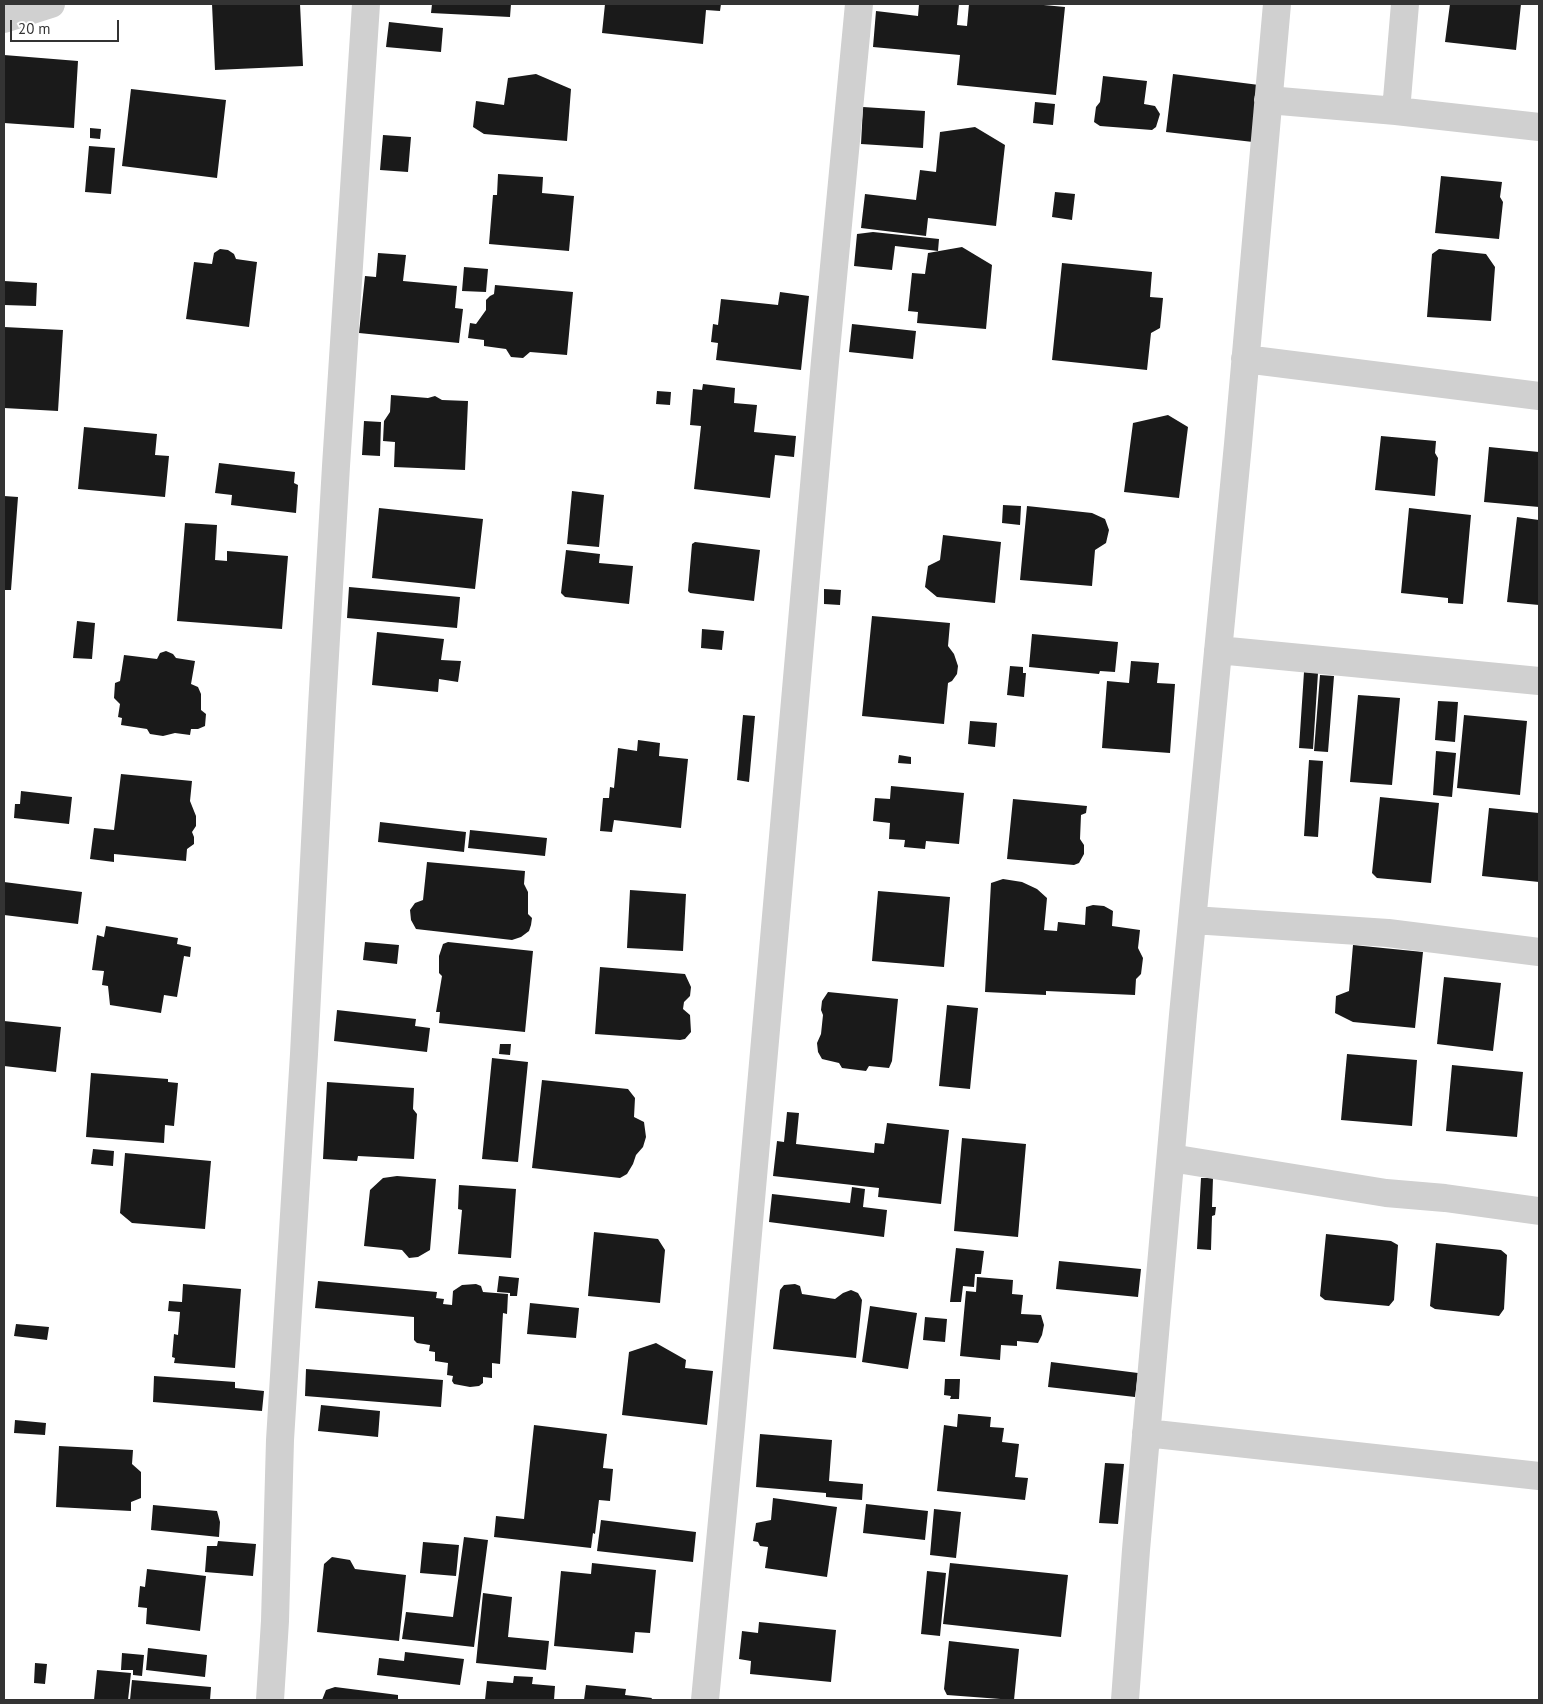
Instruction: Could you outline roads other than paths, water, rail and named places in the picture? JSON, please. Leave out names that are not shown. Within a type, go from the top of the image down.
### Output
[{"type":"street","points":[[4,19],[52,4]]},
{"type":"street","points":[[270,1700],[275,1621],[280,1440],[304,1054],[322,697],[366,4]]},
{"type":"street","points":[[705,1700],[859,4]]},
{"type":"street","points":[[1125,1700],[1146,1433],[1277,4]]},
{"type":"street","points":[[1396,111],[1405,4]]},
{"type":"street","points":[[1268,100],[1396,111],[1539,127]]},
{"type":"street","points":[[1245,360],[1539,396]]},
{"type":"street","points":[[1218,650],[1539,681]]},
{"type":"street","points":[[1192,920],[1388,933],[1539,952]]},
{"type":"street","points":[[1171,1158],[1386,1193],[1445,1198],[1539,1211]]},
{"type":"street","points":[[1146,1433],[1539,1476]]}]
